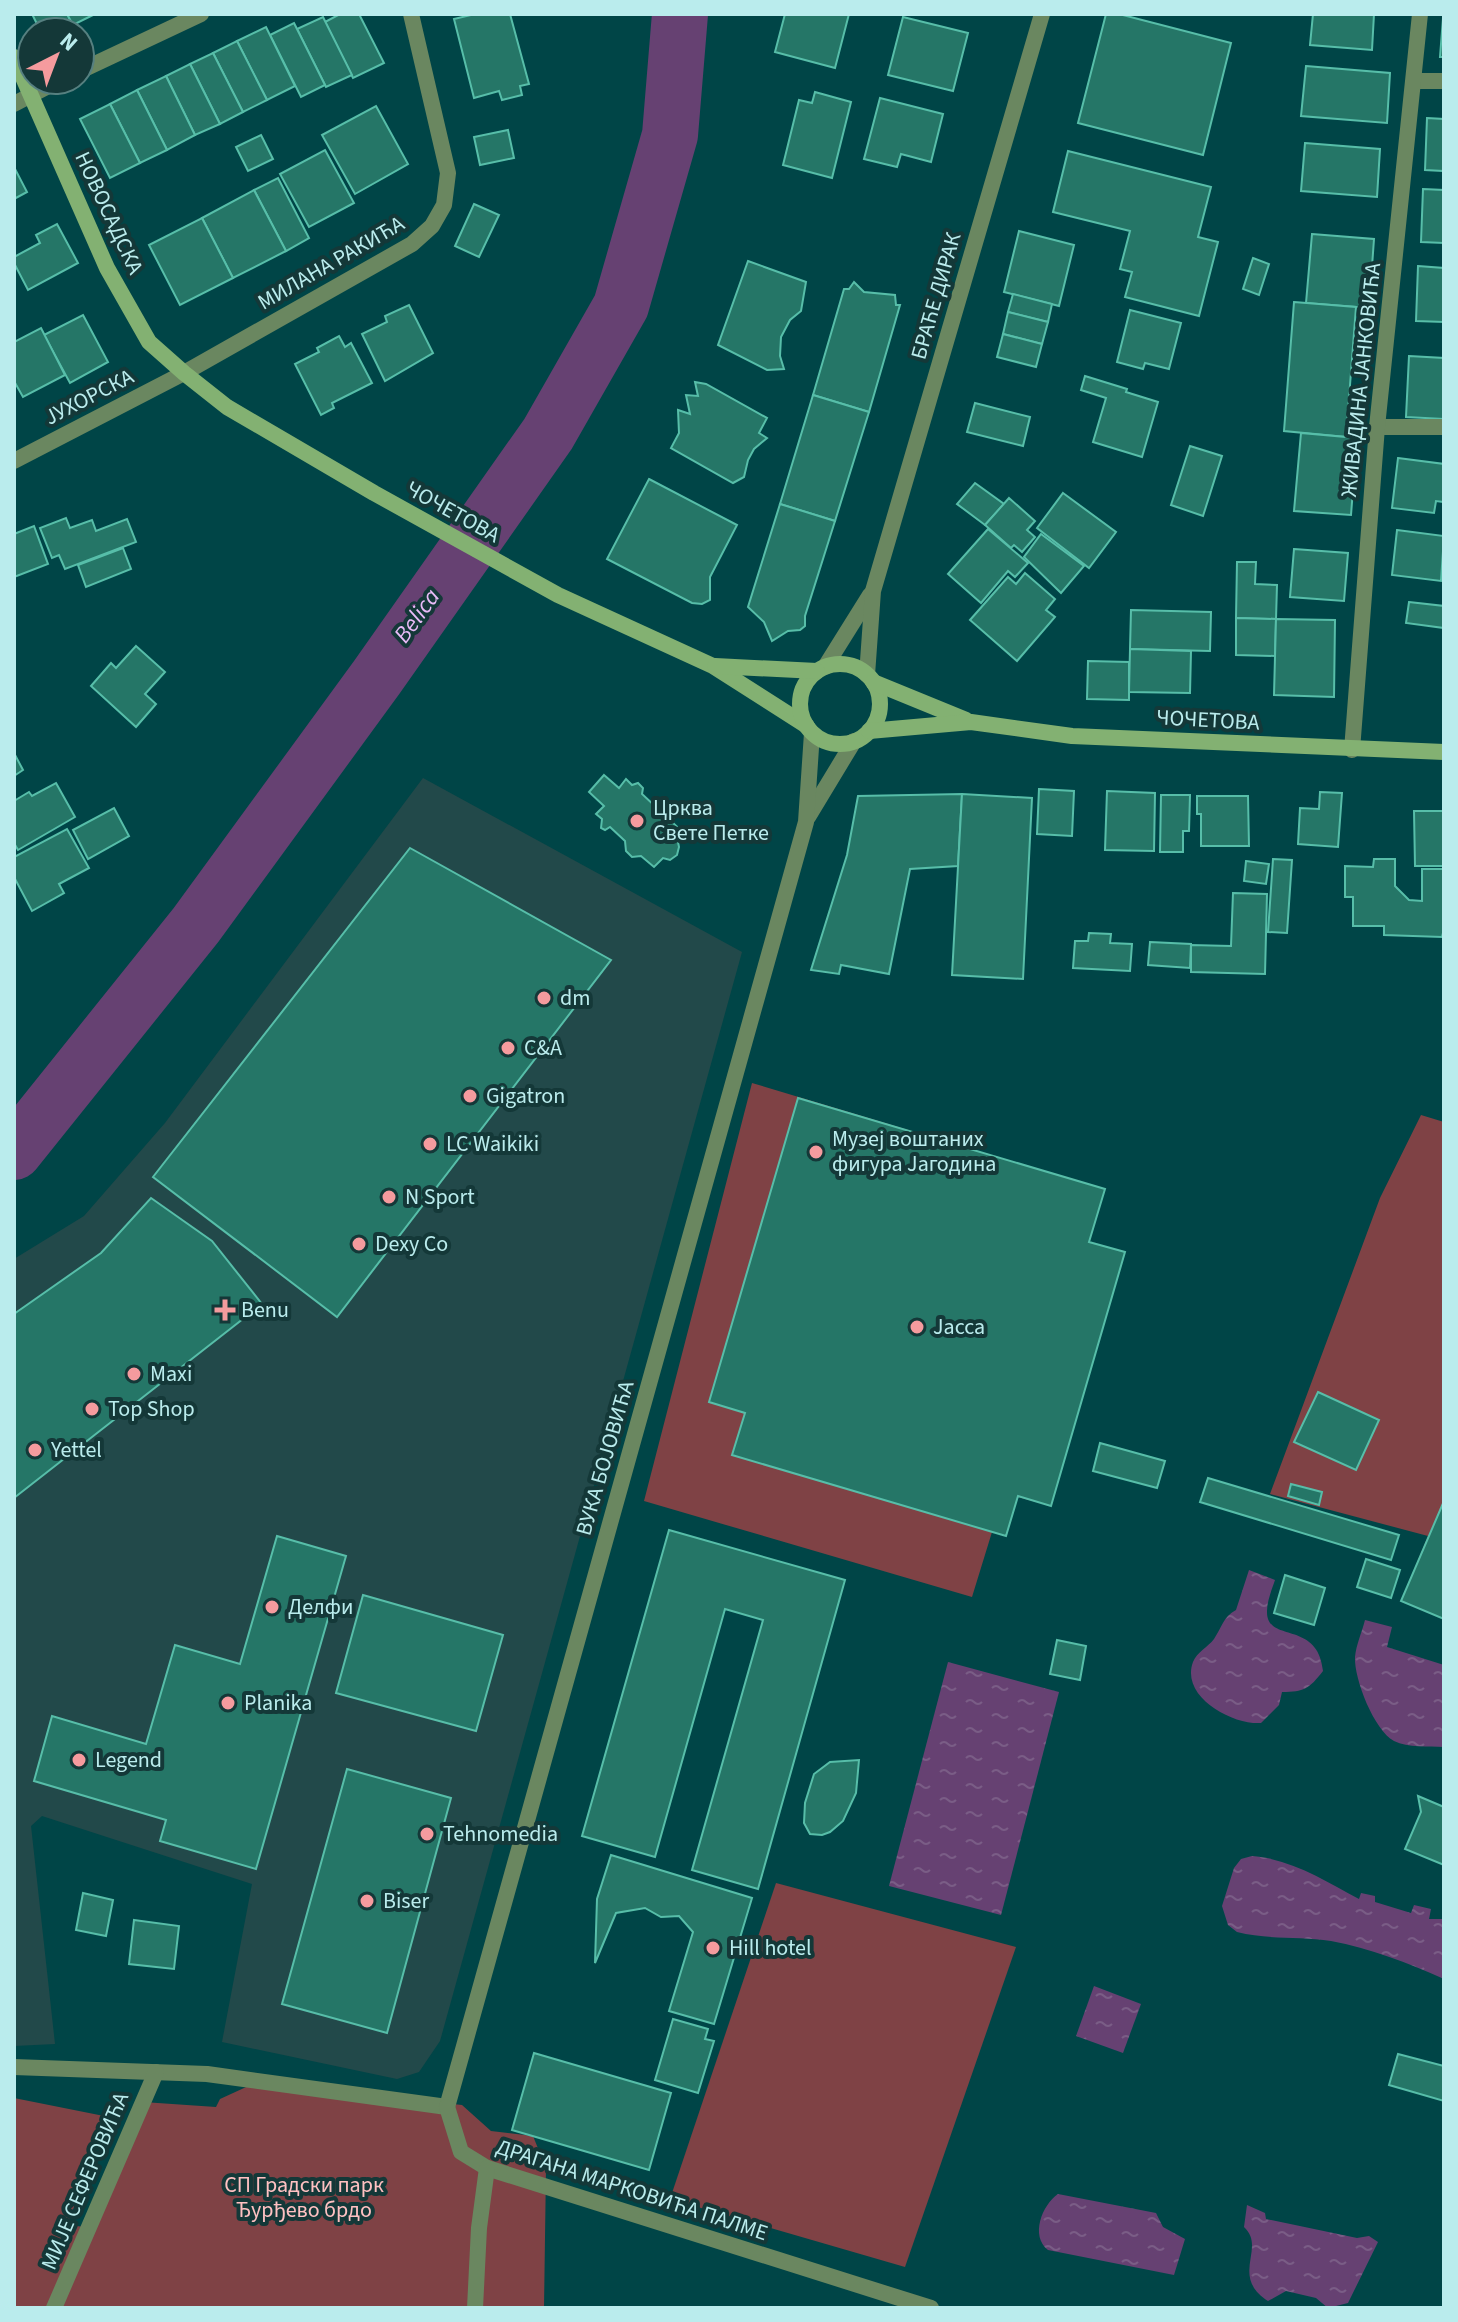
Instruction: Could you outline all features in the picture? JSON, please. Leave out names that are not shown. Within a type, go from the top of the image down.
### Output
[{"type":"street","points":[[96,63],[201,14]]},
{"type":"street","name":"МИЛАНА РАКИЋА","points":[[184,373],[412,244],[432,226],[444,205],[448,173],[411,14]]},
{"type":"street","name":"БРАЋЕ ДИРАК","points":[[870,678],[873,591],[1042,14]]},
{"type":"street","name":"ЖИВАДИНА ЈАНКОВИЋА","points":[[1352,750],[1377,427],[1420,14]]},
{"type":"street","points":[[1414,81],[1444,81]]},
{"type":"street","name":"НОВОСАДСКА","points":[[32,96],[107,268],[149,342],[184,373]]},
{"type":"street","name":"ЈУХОРСКА","points":[[14,461],[184,373]]},
{"type":"street","name":"ЧОЧЕТОВА","points":[[184,373],[227,407],[374,493],[524,577],[713,666],[819,738],[836,744],[854,741],[869,731],[971,722],[1072,736],[1444,752]]},
{"type":"street","points":[[1377,427],[1444,427]]},
{"type":"street","name":"БРАЋЕ ДИРАК","points":[[821,669],[873,591]]},
{"type":"street","name":"ЧОЧЕТОВА","points":[[713,666],[821,669],[834,665],[851,666],[870,678],[971,722]]},
{"type":"street","points":[[810,729],[802,716],[801,696],[810,678],[821,669]]},
{"type":"street","points":[[869,731],[880,708],[877,690],[870,678]]},
{"type":"street","name":"ВУКА БОЈОВИЋА","points":[[447,2107],[806,822],[810,729]]},
{"type":"street","name":"ВУКА БОЈОВИЋА","points":[[806,822],[854,741]]},
{"type":"street","points":[[14,2067],[207,2074],[447,2107]]},
{"type":"street","name":"МИЈЕ СЕФЕРОВИЋА","points":[[54,2308],[156,2072]]},
{"type":"street","name":"ДРАГАНА МАРКОВИЋА ПАЛМЕ","points":[[447,2107],[461,2152],[487,2168],[931,2308]]},
{"type":"street","points":[[475,2308],[479,2228],[487,2168]]},
{"type":"shaded area","points":[[423,778],[742,952],[440,2041],[419,2072],[397,2079],[222,2042],[252,1884],[42,1816],[31,1826],[55,2044],[14,2046],[14,1259],[84,1216],[165,1123]]},
{"type":"green space","name":"Јасса","points":[[752,1083],[1105,1189],[1089,1242],[1125,1252],[1051,1506],[1018,1497],[1006,1536],[992,1532],[972,1597],[644,1501]]},
{"type":"green space","points":[[1421,1115],[1444,1122],[1444,1619],[1401,1601],[1428,1536],[1270,1494],[1380,1198]]},
{"type":"green space","points":[[776,1883],[1016,1947],[905,2267],[670,2199]]},
{"type":"green space","name":"СП Градски парк Ђурђево брдо","points":[[257,2082],[462,2105],[491,2131],[533,2136],[546,2168],[544,2308],[14,2308],[14,2098],[109,2117],[67,2225],[86,2227],[143,2102],[216,2107],[220,2099]]},
{"type":"water","points":[[1249,1570],[1275,1580],[1267,1607],[1269,1621],[1275,1627],[1312,1644],[1323,1671],[1306,1688],[1282,1692],[1279,1705],[1261,1723],[1237,1719],[1212,1706],[1194,1687],[1191,1675],[1195,1658],[1236,1610]]},
{"type":"water","points":[[1365,1620],[1392,1627],[1387,1647],[1444,1665],[1444,1747],[1400,1743],[1379,1726],[1367,1703],[1356,1666],[1356,1652]]},
{"type":"water","points":[[948,1662],[1059,1692],[1001,1915],[889,1886]]},
{"type":"water","points":[[1252,1856],[1294,1866],[1359,1899],[1361,1893],[1375,1896],[1375,1902],[1411,1913],[1414,1905],[1431,1909],[1429,1919],[1444,1919],[1444,1979],[1346,1944],[1237,1932],[1228,1925],[1222,1906],[1234,1868],[1241,1859]]},
{"type":"water","points":[[1094,1986],[1141,2004],[1123,2053],[1076,2036]]},
{"type":"water","points":[[1058,2194],[1156,2213],[1163,2227],[1185,2239],[1174,2275],[1048,2250],[1040,2237],[1040,2221],[1047,2205]]},
{"type":"water","points":[[1247,2205],[1265,2213],[1266,2219],[1357,2238],[1369,2236],[1378,2242],[1348,2303],[1328,2308],[1316,2298],[1286,2291],[1268,2301],[1257,2292],[1249,2272],[1252,2244],[1244,2227]]},
{"type":"building","points":[[32,14],[68,16],[33,16]]},
{"type":"building","points":[[67,14],[95,14],[91,16]]},
{"type":"building","points":[[340,14],[359,14],[384,63],[353,78],[325,22]]},
{"type":"building","points":[[475,14],[510,14],[529,84],[520,86],[522,95],[502,100],[499,91],[474,98],[454,19]]},
{"type":"building","points":[[785,14],[849,14],[835,68],[775,52]]},
{"type":"building","points":[[1106,14],[1119,14],[1231,43],[1203,155],[1078,123]]},
{"type":"building","points":[[1313,14],[1374,14],[1372,50],[1310,45]]},
{"type":"building","points":[[323,17],[352,75],[326,87],[297,29]]},
{"type":"building","points":[[903,17],[968,33],[953,91],[888,75]]},
{"type":"building","points":[[1443,18],[1444,57],[1440,57]]},
{"type":"building","points":[[294,23],[325,85],[301,97],[270,35]]},
{"type":"building","points":[[266,27],[295,86],[267,100],[237,41]]},
{"type":"building","points":[[237,41],[267,100],[243,112],[213,53]]},
{"type":"building","points":[[213,53],[243,112],[220,124],[190,64]]},
{"type":"building","points":[[190,64],[220,124],[195,135],[166,76]]},
{"type":"building","points":[[1306,66],[1390,73],[1387,123],[1301,116]]},
{"type":"building","points":[[166,76],[195,135],[167,150],[137,90]]},
{"type":"building","points":[[137,90],[167,150],[140,163],[110,104]]},
{"type":"building","points":[[815,92],[851,102],[832,178],[783,165],[799,100],[812,103]]},
{"type":"building","points":[[880,98],[943,114],[931,162],[901,154],[897,167],[864,159]]},
{"type":"building","points":[[110,104],[140,163],[110,178],[80,119]]},
{"type":"building","points":[[376,106],[408,164],[355,194],[322,135]]},
{"type":"building","points":[[1427,118],[1444,119],[1444,184],[1443,171],[1425,170]]},
{"type":"building","points":[[508,130],[514,158],[480,165],[474,137]]},
{"type":"building","points":[[261,135],[273,159],[248,171],[236,147]]},
{"type":"building","points":[[1305,143],[1380,149],[1377,197],[1301,191]]},
{"type":"building","points":[[325,150],[354,203],[309,227],[280,174]]},
{"type":"building","points":[[1068,151],[1211,187],[1198,237],[1218,242],[1199,316],[1125,297],[1132,272],[1120,269],[1130,231],[1053,212]]},
{"type":"building","points":[[14,167],[27,192],[14,199]]},
{"type":"building","points":[[278,178],[309,238],[286,251],[254,190]]},
{"type":"building","points":[[1423,189],[1444,190],[1444,243],[1421,242]]},
{"type":"building","points":[[254,190],[286,251],[233,278],[202,218]]},
{"type":"building","points":[[474,204],[499,215],[479,257],[455,246]]},
{"type":"building","points":[[202,218],[233,278],[180,305],[149,245]]},
{"type":"building","points":[[57,224],[78,263],[28,290],[14,257],[40,243],[36,235]]},
{"type":"building","points":[[1019,231],[1074,245],[1059,306],[1004,292]]},
{"type":"building","points":[[1312,234],[1374,239],[1369,308],[1306,303]]},
{"type":"building","points":[[1253,258],[1269,264],[1259,295],[1243,289]]},
{"type":"building","points":[[748,261],[806,282],[801,311],[790,320],[781,337],[780,356],[784,369],[767,370],[718,345]]},
{"type":"building","points":[[1418,266],[1444,268],[1444,322],[1416,321]]},
{"type":"building","points":[[854,282],[864,292],[895,295],[896,305],[900,305],[869,412],[813,395],[844,289],[849,289]]},
{"type":"building","points":[[1013,294],[1052,304],[1048,322],[1008,312]]},
{"type":"building","points":[[1294,302],[1356,307],[1346,437],[1284,431]]},
{"type":"building","points":[[409,305],[433,353],[385,381],[362,334],[387,322],[385,316]]},
{"type":"building","points":[[1130,310],[1181,323],[1169,369],[1145,363],[1143,369],[1117,362]]},
{"type":"building","points":[[1008,312],[1048,322],[1042,344],[1003,334]]},
{"type":"building","points":[[83,315],[108,362],[70,383],[44,335]]},
{"type":"building","points":[[41,328],[65,375],[23,397],[14,381],[14,342]]},
{"type":"building","points":[[1003,334],[1042,344],[1036,367],[997,357]]},
{"type":"building","points":[[339,336],[345,347],[351,343],[372,383],[332,403],[334,408],[321,415],[295,364],[319,352],[317,348]]},
{"type":"building","points":[[1409,356],[1444,358],[1444,419],[1406,417]]},
{"type":"building","points":[[1085,376],[1158,402],[1142,457],[1093,442],[1106,398],[1081,390]]},
{"type":"building","points":[[695,382],[706,384],[767,418],[759,433],[767,438],[754,449],[744,477],[733,483],[671,448],[679,433],[678,410],[690,414],[686,395],[698,396]]},
{"type":"building","points":[[813,395],[869,412],[835,521],[780,504]]},
{"type":"building","points":[[975,403],[1030,417],[1023,446],[967,432]]},
{"type":"building","points":[[1301,433],[1357,438],[1351,515],[1294,511]]},
{"type":"building","points":[[1190,446],[1222,456],[1203,516],[1171,505]]},
{"type":"building","points":[[1398,458],[1444,464],[1444,502],[1436,501],[1434,513],[1392,508]]},
{"type":"building","points":[[649,479],[737,525],[710,577],[710,600],[702,604],[692,603],[607,559]]},
{"type":"building","points":[[975,483],[1004,504],[985,525],[957,504]]},
{"type":"building","points":[[1063,493],[1116,532],[1089,568],[1037,528]]},
{"type":"building","points":[[1009,498],[1035,521],[1027,530],[1035,537],[1022,552],[1014,545],[1011,548],[985,525]]},
{"type":"building","points":[[780,504],[835,521],[805,616],[805,626],[800,630],[788,631],[772,641],[764,622],[748,607]]},
{"type":"building","points":[[66,518],[70,528],[92,520],[96,531],[127,519],[136,542],[65,569],[59,555],[52,558],[40,528]]},
{"type":"building","points":[[34,526],[48,564],[14,577],[14,534]]},
{"type":"building","points":[[988,529],[1028,563],[1015,577],[1008,571],[981,603],[948,574]]},
{"type":"building","points":[[1397,530],[1444,536],[1441,581],[1392,575]]},
{"type":"building","points":[[1041,534],[1084,566],[1061,593],[1024,557]]},
{"type":"building","points":[[123,548],[131,569],[86,587],[78,565]]},
{"type":"building","points":[[1294,549],[1348,553],[1344,601],[1290,597]]},
{"type":"building","points":[[1237,562],[1256,562],[1255,584],[1277,585],[1276,619],[1236,618]]},
{"type":"building","points":[[1025,573],[1055,599],[1046,610],[1055,617],[1017,661],[970,620],[1008,577],[1016,584]]},
{"type":"building","points":[[1409,602],[1444,606],[1444,628],[1406,623]]},
{"type":"building","points":[[1131,610],[1211,612],[1210,651],[1130,649]]},
{"type":"building","points":[[1236,618],[1276,619],[1275,656],[1236,655]]},
{"type":"building","points":[[1276,619],[1335,620],[1334,697],[1274,695]]},
{"type":"building","points":[[136,646],[165,672],[145,694],[156,704],[136,727],[91,686],[111,663],[116,668]]},
{"type":"building","points":[[1130,649],[1191,651],[1190,693],[1129,692]]},
{"type":"building","points":[[1088,661],[1129,662],[1129,700],[1087,699]]},
{"type":"building","points":[[14,753],[23,770],[14,776]]},
{"type":"building","name":"Црква Свете Петке","points":[[604,775],[619,788],[626,779],[632,785],[638,783],[643,788],[642,794],[656,807],[671,806],[675,814],[673,823],[685,834],[678,842],[677,855],[670,860],[663,858],[654,867],[641,856],[632,857],[626,851],[625,841],[610,827],[605,830],[601,828],[602,819],[596,814],[604,806],[589,792]]},
{"type":"building","points":[[56,783],[75,817],[18,850],[14,843],[14,801],[29,792],[32,796]]},
{"type":"building","points":[[1039,789],[1074,791],[1072,836],[1037,834]]},
{"type":"building","points":[[1107,791],[1155,793],[1154,851],[1105,850]]},
{"type":"building","points":[[1320,792],[1342,793],[1338,847],[1298,844],[1300,808],[1319,809]]},
{"type":"building","points":[[962,794],[958,866],[910,869],[889,974],[841,965],[839,974],[811,970],[847,855],[858,796]]},
{"type":"building","points":[[962,794],[1032,798],[1023,979],[952,975]]},
{"type":"building","points":[[1161,795],[1190,795],[1189,831],[1183,831],[1183,852],[1160,852]]},
{"type":"building","points":[[1197,796],[1248,796],[1249,846],[1201,846],[1201,814],[1197,814]]},
{"type":"building","points":[[114,808],[129,836],[88,859],[73,830]]},
{"type":"building","points":[[1414,811],[1444,811],[1444,866],[1415,866]]},
{"type":"building","points":[[67,829],[89,868],[59,884],[64,893],[32,911],[14,877],[14,857]]},
{"type":"building","points":[[410,848],[611,960],[337,1317],[153,1177]]},
{"type":"building","points":[[1273,859],[1292,860],[1287,933],[1268,932]]},
{"type":"building","points":[[1374,859],[1395,859],[1395,886],[1409,900],[1422,901],[1422,869],[1444,869],[1442,937],[1384,935],[1384,926],[1353,926],[1353,897],[1345,897],[1345,866],[1373,867]]},
{"type":"building","points":[[1246,861],[1269,864],[1266,884],[1244,881]]},
{"type":"building","points":[[1233,893],[1267,894],[1265,974],[1191,972],[1191,945],[1231,946]]},
{"type":"building","points":[[1089,933],[1111,934],[1110,943],[1132,944],[1130,971],[1073,968],[1075,941],[1088,941]]},
{"type":"building","points":[[1150,942],[1191,944],[1190,968],[1148,965]]},
{"type":"building","name":"Јасса","points":[[798,1098],[1105,1189],[1089,1242],[1125,1252],[1051,1506],[1018,1496],[1006,1536],[732,1455],[745,1413],[709,1402]]},
{"type":"building","points":[[151,1198],[212,1241],[262,1304],[14,1498],[14,1314],[101,1253]]},
{"type":"building","points":[[1318,1392],[1379,1420],[1356,1470],[1294,1442]]},
{"type":"building","points":[[1100,1443],[1165,1461],[1157,1488],[1093,1471]]},
{"type":"building","points":[[1208,1478],[1399,1535],[1391,1560],[1200,1502]]},
{"type":"building","points":[[1291,1484],[1322,1492],[1319,1505],[1288,1496]]},
{"type":"building","points":[[1444,1501],[1444,1619],[1401,1601]]},
{"type":"building","points":[[669,1530],[845,1580],[758,1889],[692,1870],[763,1620],[725,1609],[655,1857],[582,1836]]},
{"type":"building","points":[[277,1536],[346,1556],[256,1869],[160,1841],[166,1820],[34,1781],[52,1716],[146,1744],[175,1645],[240,1664]]},
{"type":"building","points":[[1366,1559],[1400,1570],[1391,1598],[1357,1587]]},
{"type":"building","points":[[1285,1575],[1325,1588],[1314,1625],[1274,1613]]},
{"type":"building","points":[[363,1595],[503,1635],[476,1731],[336,1693]]},
{"type":"building","points":[[1057,1640],[1086,1646],[1080,1680],[1050,1674]]},
{"type":"building","points":[[859,1760],[856,1793],[843,1821],[830,1832],[810,1834],[804,1823],[805,1803],[814,1774],[830,1762]]},
{"type":"building","name":"Biser","points":[[347,1769],[451,1798],[387,2033],[282,2004]]},
{"type":"building","points":[[1418,1796],[1444,1807],[1444,1865],[1405,1849],[1421,1812]]},
{"type":"building","name":"Hill hotel","points":[[611,1855],[752,1898],[714,2024],[669,2011],[693,1932],[679,1916],[661,1917],[645,1908],[616,1913],[595,1963],[597,1899]]},
{"type":"building","points":[[83,1893],[113,1900],[106,1936],[76,1930]]},
{"type":"building","points":[[134,1920],[179,1926],[174,1969],[129,1964]]},
{"type":"building","points":[[673,2019],[708,2029],[705,2039],[714,2041],[698,2093],[655,2080]]},
{"type":"building","points":[[534,2053],[671,2093],[649,2170],[512,2130]]},
{"type":"building","points":[[1398,2054],[1444,2066],[1444,2101],[1389,2085]]},
{"type":"waterway","name":"Belica","points":[[14,1152],[196,925],[377,677],[548,434],[621,306],[670,135],[680,14]]},
{"type":"place","name":"Црква Свете Петке","points":[[637,821]]},
{"type":"place","name":"dm","points":[[544,998]]},
{"type":"place","name":"C&A","points":[[508,1048]]},
{"type":"place","name":"Gigatron","points":[[470,1096]]},
{"type":"place","name":"LC Waikiki","points":[[430,1144]]},
{"type":"place","name":"Музеј воштаних фигура Јагодина","points":[[816,1152]]},
{"type":"place","name":"N Sport","points":[[389,1197]]},
{"type":"place","name":"Dexy Co","points":[[359,1244]]},
{"type":"place","name":"Benu","points":[[225,1310]]},
{"type":"place","name":"Јасса","points":[[917,1327]]},
{"type":"place","name":"Maxi","points":[[134,1374]]},
{"type":"place","name":"Top Shop","points":[[92,1409]]},
{"type":"place","name":"Yettel","points":[[35,1450]]},
{"type":"place","name":"Делфи","points":[[272,1607]]},
{"type":"place","name":"Planika","points":[[228,1703]]},
{"type":"place","name":"Legend","points":[[79,1760]]},
{"type":"place","name":"Tehnomedia","points":[[427,1834]]},
{"type":"place","name":"Biser","points":[[367,1901]]},
{"type":"place","name":"Hill hotel","points":[[713,1948]]}]
